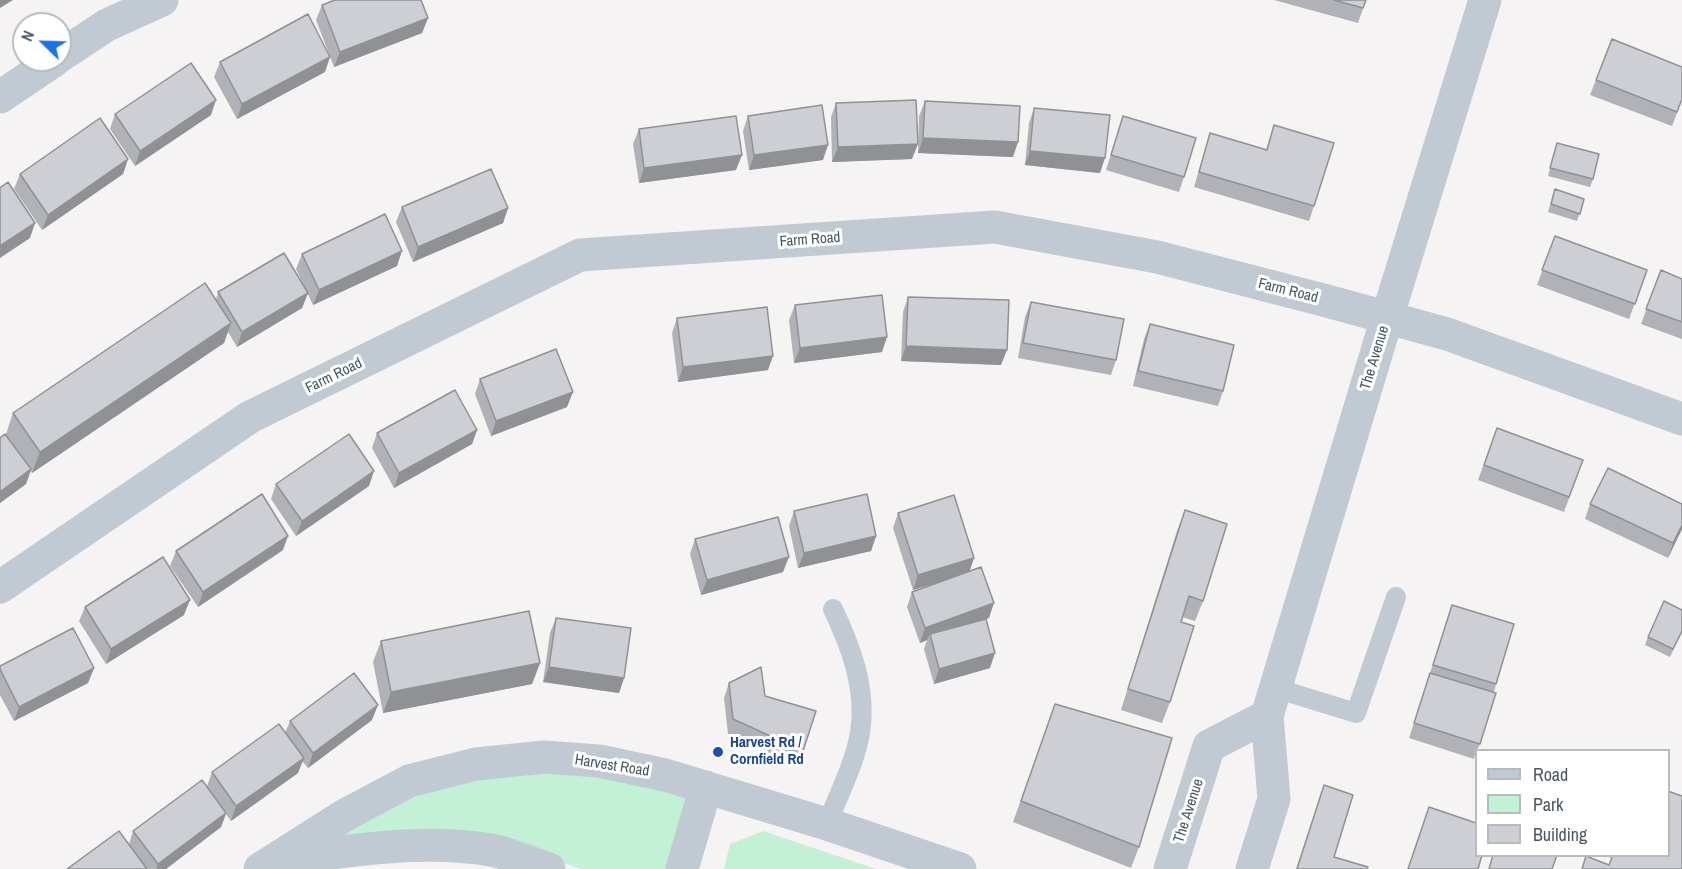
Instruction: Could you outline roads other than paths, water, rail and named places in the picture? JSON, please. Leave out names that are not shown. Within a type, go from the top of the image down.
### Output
[{"type":"street","points":[[72,49],[107,25],[162,0]]},
{"type":"street","name":"The Avenue","points":[[1252,869],[1274,799],[1271,702],[1485,0]]},
{"type":"street","points":[[0,97],[37,72]]},
{"type":"street","name":"Farm Road","points":[[0,587],[250,417],[580,255],[995,227],[1156,257],[1447,334],[1682,419]]},
{"type":"street","name":"The Avenue","points":[[1170,869],[1209,746],[1271,702]]},
{"type":"street","name":"Harvest Road","points":[[266,865],[345,815],[409,781],[476,764],[544,757],[599,761],[665,775],[827,824],[960,869]]},
{"type":"street","points":[[682,869],[706,787]]},
{"type":"street","name":"Harvest Road","points":[[266,865],[400,846],[446,844],[494,850],[549,869]]},
{"type":"lane","points":[[1271,702],[1356,713],[1396,597]]},
{"type":"lane","points":[[827,824],[849,769],[860,733],[860,690],[850,646],[833,609]]},
{"type":"place","name":"Harvest Rd / Cornfield Rd","points":[[718,752]]}]
